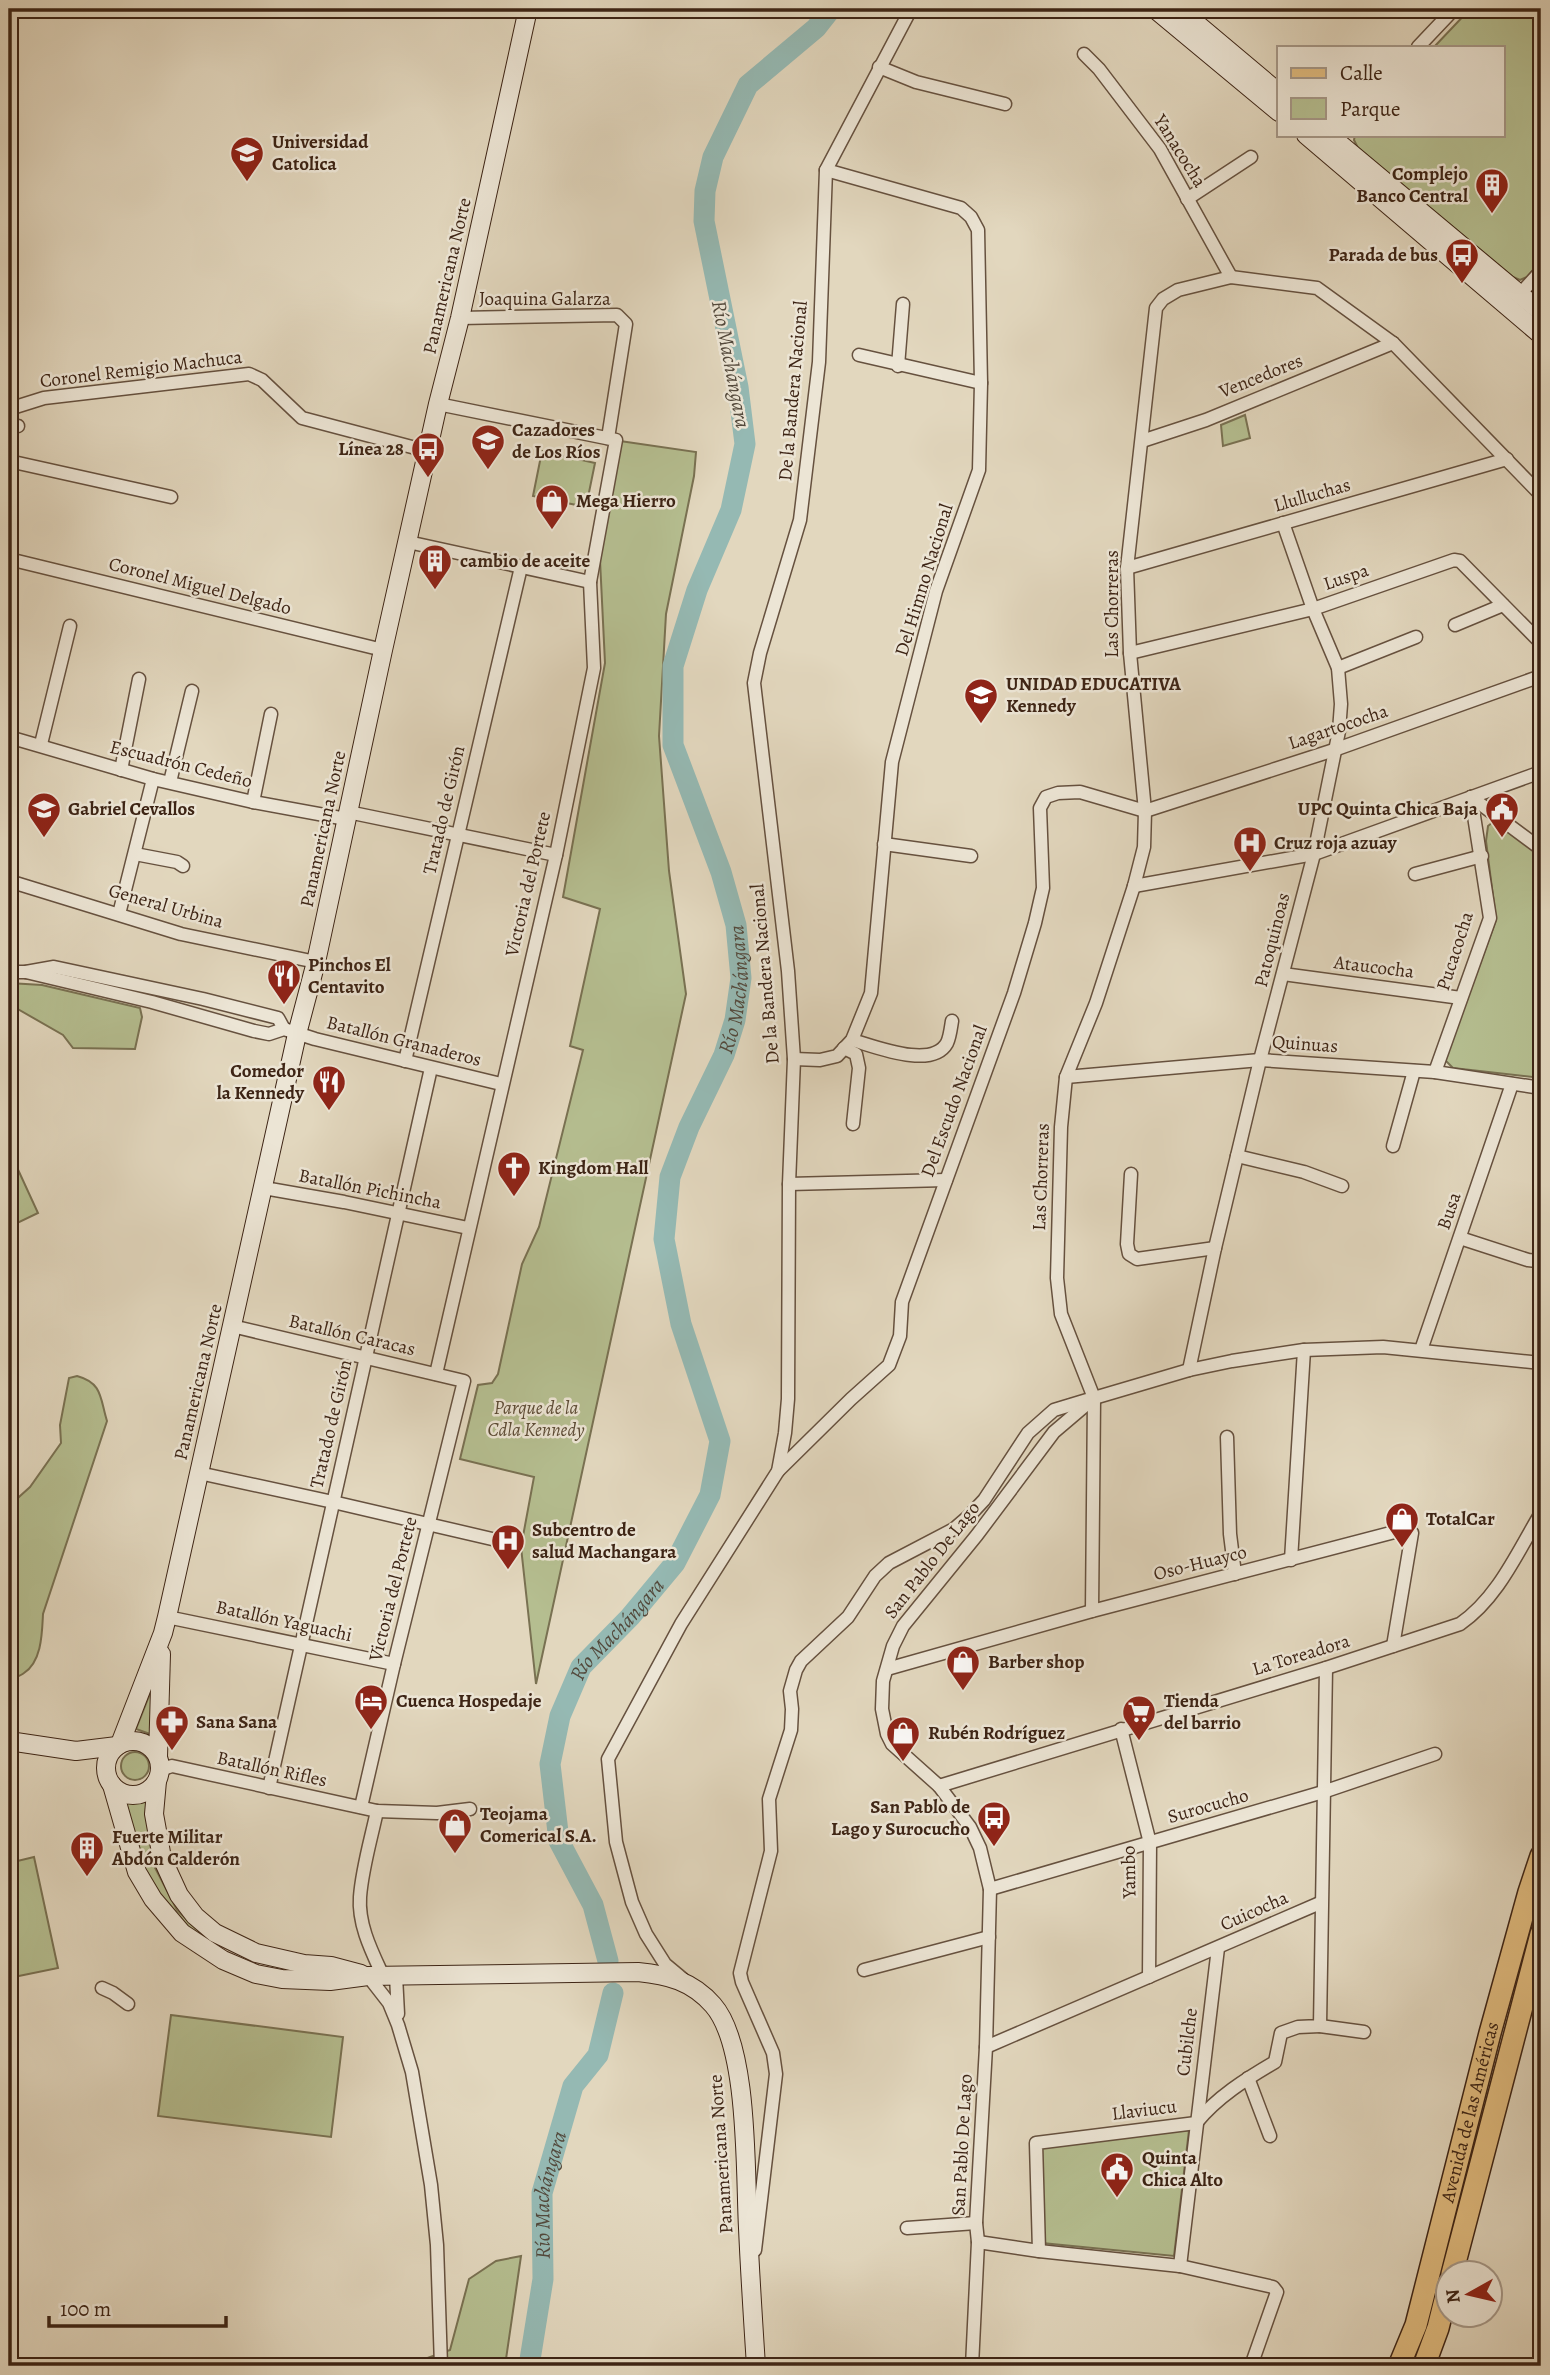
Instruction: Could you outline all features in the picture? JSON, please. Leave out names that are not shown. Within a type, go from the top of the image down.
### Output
[{"type":"main road","name":"Panamericana Norte","points":[[528,9],[460,318],[427,451],[316,962],[291,1032],[264,1188],[165,1625],[118,1745],[107,1759],[110,1782],[136,1872],[153,1899],[182,1933],[237,1968],[282,1979],[330,1981],[383,1976],[638,1972],[685,1981],[714,2005],[730,2035],[741,2091],[756,2366]]},
{"type":"main road","name":"Panamericana Norte","points":[[523,34],[535,9]]},
{"type":"main road","points":[[1155,9],[1277,110]]},
{"type":"main road","points":[[1180,9],[1277,91]]},
{"type":"main road","points":[[1308,136],[1541,335]]},
{"type":"main road","points":[[1333,136],[1541,312]]},
{"type":"main road","name":"Panamericana Norte","points":[[165,1625],[154,1814],[162,1858],[179,1895],[195,1916],[215,1933],[256,1954],[383,1976]]},
{"type":"main road","points":[[9,1741],[76,1751],[132,1741],[140,1742],[148,1745],[158,1769],[144,1793],[135,1795],[118,1791],[91,1760],[76,1751]]},
{"type":"main road","name":"Avenida de las Américas","points":[[1399,2366],[1416,2325],[1490,2033],[1541,1856]]},
{"type":"main road","name":"Avenida de las Américas","points":[[1455,2260],[1541,1934]]},
{"type":"main road","points":[[1424,2366],[1437,2330]]},
{"type":"street","name":"De la Bandera Nacional","points":[[685,1981],[665,1964],[646,1934],[632,1902],[616,1842],[608,1759],[681,1624],[778,1471],[785,1433],[788,1399],[789,1184],[794,1059],[788,971],[754,683],[760,653],[800,520],[819,362],[826,170],[911,9]]},
{"type":"street","points":[[1419,46],[1454,9]]},
{"type":"street","name":"Yanacocha","points":[[1084,54],[1160,149],[1231,277]]},
{"type":"street","points":[[879,67],[916,82],[1004,104]]},
{"type":"street","points":[[1187,199],[1251,157]]},
{"type":"street","name":"Del Himno Nacional","points":[[826,170],[961,208],[971,216],[978,230],[981,383],[979,470],[936,591],[892,762],[871,993],[848,1044]]},
{"type":"street","points":[[1520,294],[1541,271]]},
{"type":"street","name":"Las Chorreras","points":[[1094,1398],[1061,1314],[1057,1278],[1061,1127],[1066,1077],[1096,1003],[1144,847],[1145,811],[1130,653],[1128,568],[1156,309],[1163,299],[1178,290],[1231,277],[1317,288],[1393,343],[1541,495]]},
{"type":"street","points":[[898,366],[903,304]]},
{"type":"street","name":"Joaquina Galarza","points":[[460,318],[617,316],[626,324],[608,438]]},
{"type":"street","name":"Vencedores","points":[[1142,441],[1206,420],[1393,343]]},
{"type":"street","points":[[859,355],[981,383]]},
{"type":"street","name":"Coronel Remigio Machuca","points":[[9,410],[44,398],[248,374],[262,380],[302,418],[427,451]]},
{"type":"street","points":[[438,404],[608,438]]},
{"type":"street","name":"Victoria del Portete","points":[[436,1374],[555,855],[594,668],[590,582],[616,440],[608,438]]},
{"type":"street","name":"Llulluchas","points":[[1128,568],[1507,459]]},
{"type":"street","points":[[9,461],[171,498]]},
{"type":"street","name":"Patoquinoas","points":[[1189,1370],[1260,1060],[1314,854],[1339,731],[1341,704],[1338,668],[1313,609],[1283,523]]},
{"type":"street","points":[[408,542],[590,582]]},
{"type":"street","name":"Coronel Miguel Delgado","points":[[9,559],[383,650]]},
{"type":"street","name":"Luspa","points":[[1130,653],[1313,609],[1454,560],[1460,561],[1541,643]]},
{"type":"street","name":"Tratado de Girón","points":[[405,1061],[521,567]]},
{"type":"street","points":[[1455,625],[1503,604]]},
{"type":"street","points":[[41,744],[70,626]]},
{"type":"street","points":[[1338,668],[1416,637]]},
{"type":"street","name":"Lagartococha","points":[[1145,811],[1334,750],[1541,676]]},
{"type":"street","points":[[121,770],[139,679]]},
{"type":"street","points":[[170,782],[192,691]]},
{"type":"street","points":[[253,802],[271,714]]},
{"type":"street","name":"Escuadrón Cedeño","points":[[9,737],[41,744],[153,779],[253,802],[347,815],[555,855]]},
{"type":"street","points":[[1134,886],[1314,854],[1541,772]]},
{"type":"street","points":[[119,914],[153,779]]},
{"type":"street","name":"Del Escudo Nacional","points":[[778,1471],[850,1399],[889,1365],[900,1336],[902,1301],[1009,1005],[1035,923],[1043,888],[1040,817],[1042,802],[1046,797],[1058,793],[1080,792],[1145,811]]},
{"type":"street","points":[[1472,797],[1541,849]]},
{"type":"street","name":"Pucacocha","points":[[1435,1072],[1490,918],[1472,797]]},
{"type":"street","points":[[884,844],[971,856]]},
{"type":"street","points":[[135,854],[177,862],[183,866]]},
{"type":"street","points":[[1415,874],[1482,856]]},
{"type":"street","name":"General Urbina","points":[[9,881],[181,933],[316,962]]},
{"type":"street","points":[[9,972],[54,967],[278,1018],[291,1032]]},
{"type":"street","points":[[26,971],[254,1031],[269,1034],[291,1032]]},
{"type":"street","name":"Ataucocha","points":[[1283,974],[1461,998]]},
{"type":"street","points":[[848,1044],[926,1056],[940,1051],[947,1042],[952,1021]]},
{"type":"street","name":"Batallón Granaderos","points":[[291,1032],[501,1084]]},
{"type":"street","points":[[794,1059],[820,1060],[837,1056],[848,1044]]},
{"type":"street","points":[[848,1044],[856,1054],[859,1068],[853,1124]]},
{"type":"street","name":"Quinuas","points":[[1066,1077],[1260,1060],[1435,1072],[1541,1088]]},
{"type":"street","name":"Tratado de Girón","points":[[269,1788],[431,1068]]},
{"type":"street","points":[[1393,1146],[1414,1071]]},
{"type":"street","name":"Busa","points":[[1421,1350],[1512,1084]]},
{"type":"street","points":[[1237,1156],[1304,1172],[1342,1186]]},
{"type":"street","points":[[1131,1174],[1127,1244],[1129,1254],[1138,1259],[1215,1248]]},
{"type":"street","points":[[789,1184],[946,1180]]},
{"type":"street","name":"Batallón Pichincha","points":[[264,1188],[468,1228]]},
{"type":"street","points":[[1460,1238],[1528,1260],[1538,1261],[1541,1258]]},
{"type":"street","name":"Batallón Caracas","points":[[232,1326],[464,1381]]},
{"type":"street","name":"San Pablo De Lago","points":[[972,2366],[990,1889],[980,1848],[970,1827],[939,1786],[891,1744],[887,1734],[882,1709],[883,1681],[893,1646],[903,1626],[977,1535],[1054,1432],[1094,1398],[1189,1370],[1304,1350],[1383,1346],[1541,1363]]},
{"type":"street","points":[[1291,1560],[1304,1350]]},
{"type":"street","name":"Victoria del Portete","points":[[361,1807],[464,1381]]},
{"type":"street","points":[[750,2290],[776,2074],[772,2053],[741,1982],[740,1973],[771,1851],[769,1798],[791,1730],[790,1692],[796,1670],[808,1653],[848,1617],[875,1576],[889,1563],[954,1529],[969,1516],[984,1500],[1028,1433],[1054,1410],[1094,1398],[1093,1611]]},
{"type":"street","points":[[1227,1437],[1230,1534],[1235,1574]]},
{"type":"street","points":[[199,1473],[505,1542]]},
{"type":"street","name":"La Toreadora","points":[[939,1786],[1326,1668],[1460,1624],[1477,1613],[1492,1593],[1541,1513]]},
{"type":"street","name":"Oso-Huayco","points":[[887,1669],[1093,1611],[1406,1529],[1412,1533],[1393,1646]]},
{"type":"street","name":"Batallón Yaguachi","points":[[165,1625],[301,1643],[394,1664]]},
{"type":"street","points":[[1320,2026],[1326,1668]]},
{"type":"street","name":"Yambo","points":[[1121,1729],[1150,1843],[1149,1977]]},
{"type":"street","name":"Surocucho","points":[[990,1889],[1323,1792],[1435,1754]]},
{"type":"street","name":"Batallón Rifles","points":[[158,1769],[172,1766],[377,1811],[437,1813],[470,1809]]},
{"type":"street","points":[[377,1811],[359,1898],[361,1917],[368,1944],[383,1976],[412,2073],[431,2185],[437,2245],[441,2366]]},
{"type":"street","name":"Cuicocha","points":[[986,2047],[1321,1903]]},
{"type":"street","points":[[864,1970],[989,1937]]},
{"type":"street","name":"Cubilche","points":[[1180,2266],[1218,1948]]},
{"type":"street","points":[[383,1976],[389,2003],[398,2025]]},
{"type":"street","points":[[102,1988],[128,2004]]},
{"type":"street","name":"Llaviucu","points":[[1039,2251],[1036,2143],[1196,2123],[1209,2106],[1275,2062],[1281,2033],[1298,2027],[1320,2026],[1364,2032]]},
{"type":"street","points":[[1248,2078],[1270,2136]]},
{"type":"street","points":[[907,2228],[976,2223]]},
{"type":"street","points":[[978,2242],[1180,2266],[1273,2287],[1276,2292],[1251,2366]]},
{"type":"green space","points":[[1470,9],[1541,9],[1541,261],[1527,277],[1520,280],[1358,148],[1354,140],[1355,136],[1504,136],[1504,46],[1435,46]]},
{"type":"green space","points":[[1245,415],[1250,438],[1223,446],[1221,425]]},
{"type":"green space","name":"Parque de la Cdla Kennedy","points":[[620,441],[696,452],[694,476],[666,614],[659,736],[669,871],[686,994],[536,1684],[521,1547],[534,1477],[460,1459],[478,1385],[492,1383],[498,1374],[522,1264],[539,1227],[583,1050],[570,1046],[600,909],[563,897],[605,663],[600,560]]},
{"type":"green space","points":[[542,451],[595,463],[586,507],[533,496]]},
{"type":"green space","points":[[1493,822],[1499,823],[1541,855],[1541,1078],[1453,1068],[1445,1060],[1496,920],[1486,841],[1488,826]]},
{"type":"green space","points":[[9,983],[42,985],[140,1008],[142,1017],[135,1049],[73,1048],[63,1035],[9,1004]]},
{"type":"green space","points":[[9,1150],[38,1213],[9,1227]]},
{"type":"green space","points":[[77,1376],[96,1388],[107,1421],[43,1614],[38,1654],[30,1668],[9,1681],[9,1506],[30,1487],[61,1443],[60,1425],[69,1378]]},
{"type":"green space","points":[[153,1686],[150,1734],[136,1729]]},
{"type":"green space","points":[[135,1752],[145,1756],[149,1766],[145,1776],[135,1780],[125,1776],[121,1766],[125,1756]]},
{"type":"green space","points":[[147,1798],[152,1862],[177,1910],[204,1936],[197,1937],[164,1904],[138,1856],[124,1799]]},
{"type":"green space","points":[[34,1857],[58,1968],[9,1978],[9,1863]]},
{"type":"green space","points":[[171,2015],[343,2037],[331,2137],[158,2116]]},
{"type":"green space","points":[[1189,2130],[1174,2256],[1042,2243],[1038,2143]]},
{"type":"green space","points":[[521,2256],[505,2366],[405,2366],[450,2350],[469,2279],[496,2261]]},
{"type":"waterway","name":"Río Machángara","points":[[608,1961],[593,1905],[559,1841],[550,1764],[560,1716],[581,1667],[630,1617],[675,1563],[710,1495],[720,1441],[681,1324],[664,1239],[670,1177],[689,1127],[724,1055],[735,1020],[741,978],[736,925],[721,872],[673,745],[673,666],[697,590],[731,510],[745,444],[738,387],[704,221],[705,191],[713,157],[748,85],[816,28],[831,9]]},
{"type":"waterway","name":"Río Machángara","points":[[529,2366],[543,2279],[542,2193],[573,2086],[598,2055],[613,1993]]},
{"type":"place","name":"Universidad Catolica","points":[[247,183]]},
{"type":"place","name":"Complejo Banco Central","points":[[1492,215]]},
{"type":"place","name":"Parada de bus","points":[[1462,285]]},
{"type":"place","name":"Cazadores de Los Ríos","points":[[488,471]]},
{"type":"place","name":"Línea 28","points":[[428,479]]},
{"type":"place","name":"Mega Hierro","points":[[552,531]]},
{"type":"place","name":"cambio de aceite","points":[[435,591]]},
{"type":"place","name":"UNIDAD EDUCATIVA Kennedy","points":[[981,725]]},
{"type":"place","name":"Gabriel Cevallos","points":[[44,839]]},
{"type":"place","name":"UPC Quinta Chica Baja","points":[[1502,839]]},
{"type":"place","name":"Cruz roja azuay","points":[[1250,873]]},
{"type":"place","name":"Pinchos El Centavito","points":[[284,1006]]},
{"type":"place","name":"Comedor la Kennedy","points":[[329,1112]]},
{"type":"place","name":"Kingdom Hall","points":[[514,1198]]},
{"type":"place","name":"TotalCar","points":[[1402,1549]]},
{"type":"place","name":"Subcentro de salud Machangara","points":[[508,1571]]},
{"type":"place","name":"Barber shop","points":[[963,1692]]},
{"type":"place","name":"Cuenca Hospedaje","points":[[371,1731]]},
{"type":"place","name":"Tienda del barrio","points":[[1139,1742]]},
{"type":"place","name":"Sana Sana","points":[[172,1752]]},
{"type":"place","name":"Rubén Rodríguez","points":[[903,1763]]},
{"type":"place","name":"San Pablo de Lago y Surocucho","points":[[994,1848]]},
{"type":"place","name":"Teojama Comerical S.A.","points":[[455,1855]]},
{"type":"place","name":"Fuerte Militar Abdón Calderón","points":[[87,1878]]},
{"type":"place","name":"Quinta Chica Alto","points":[[1117,2199]]}]
